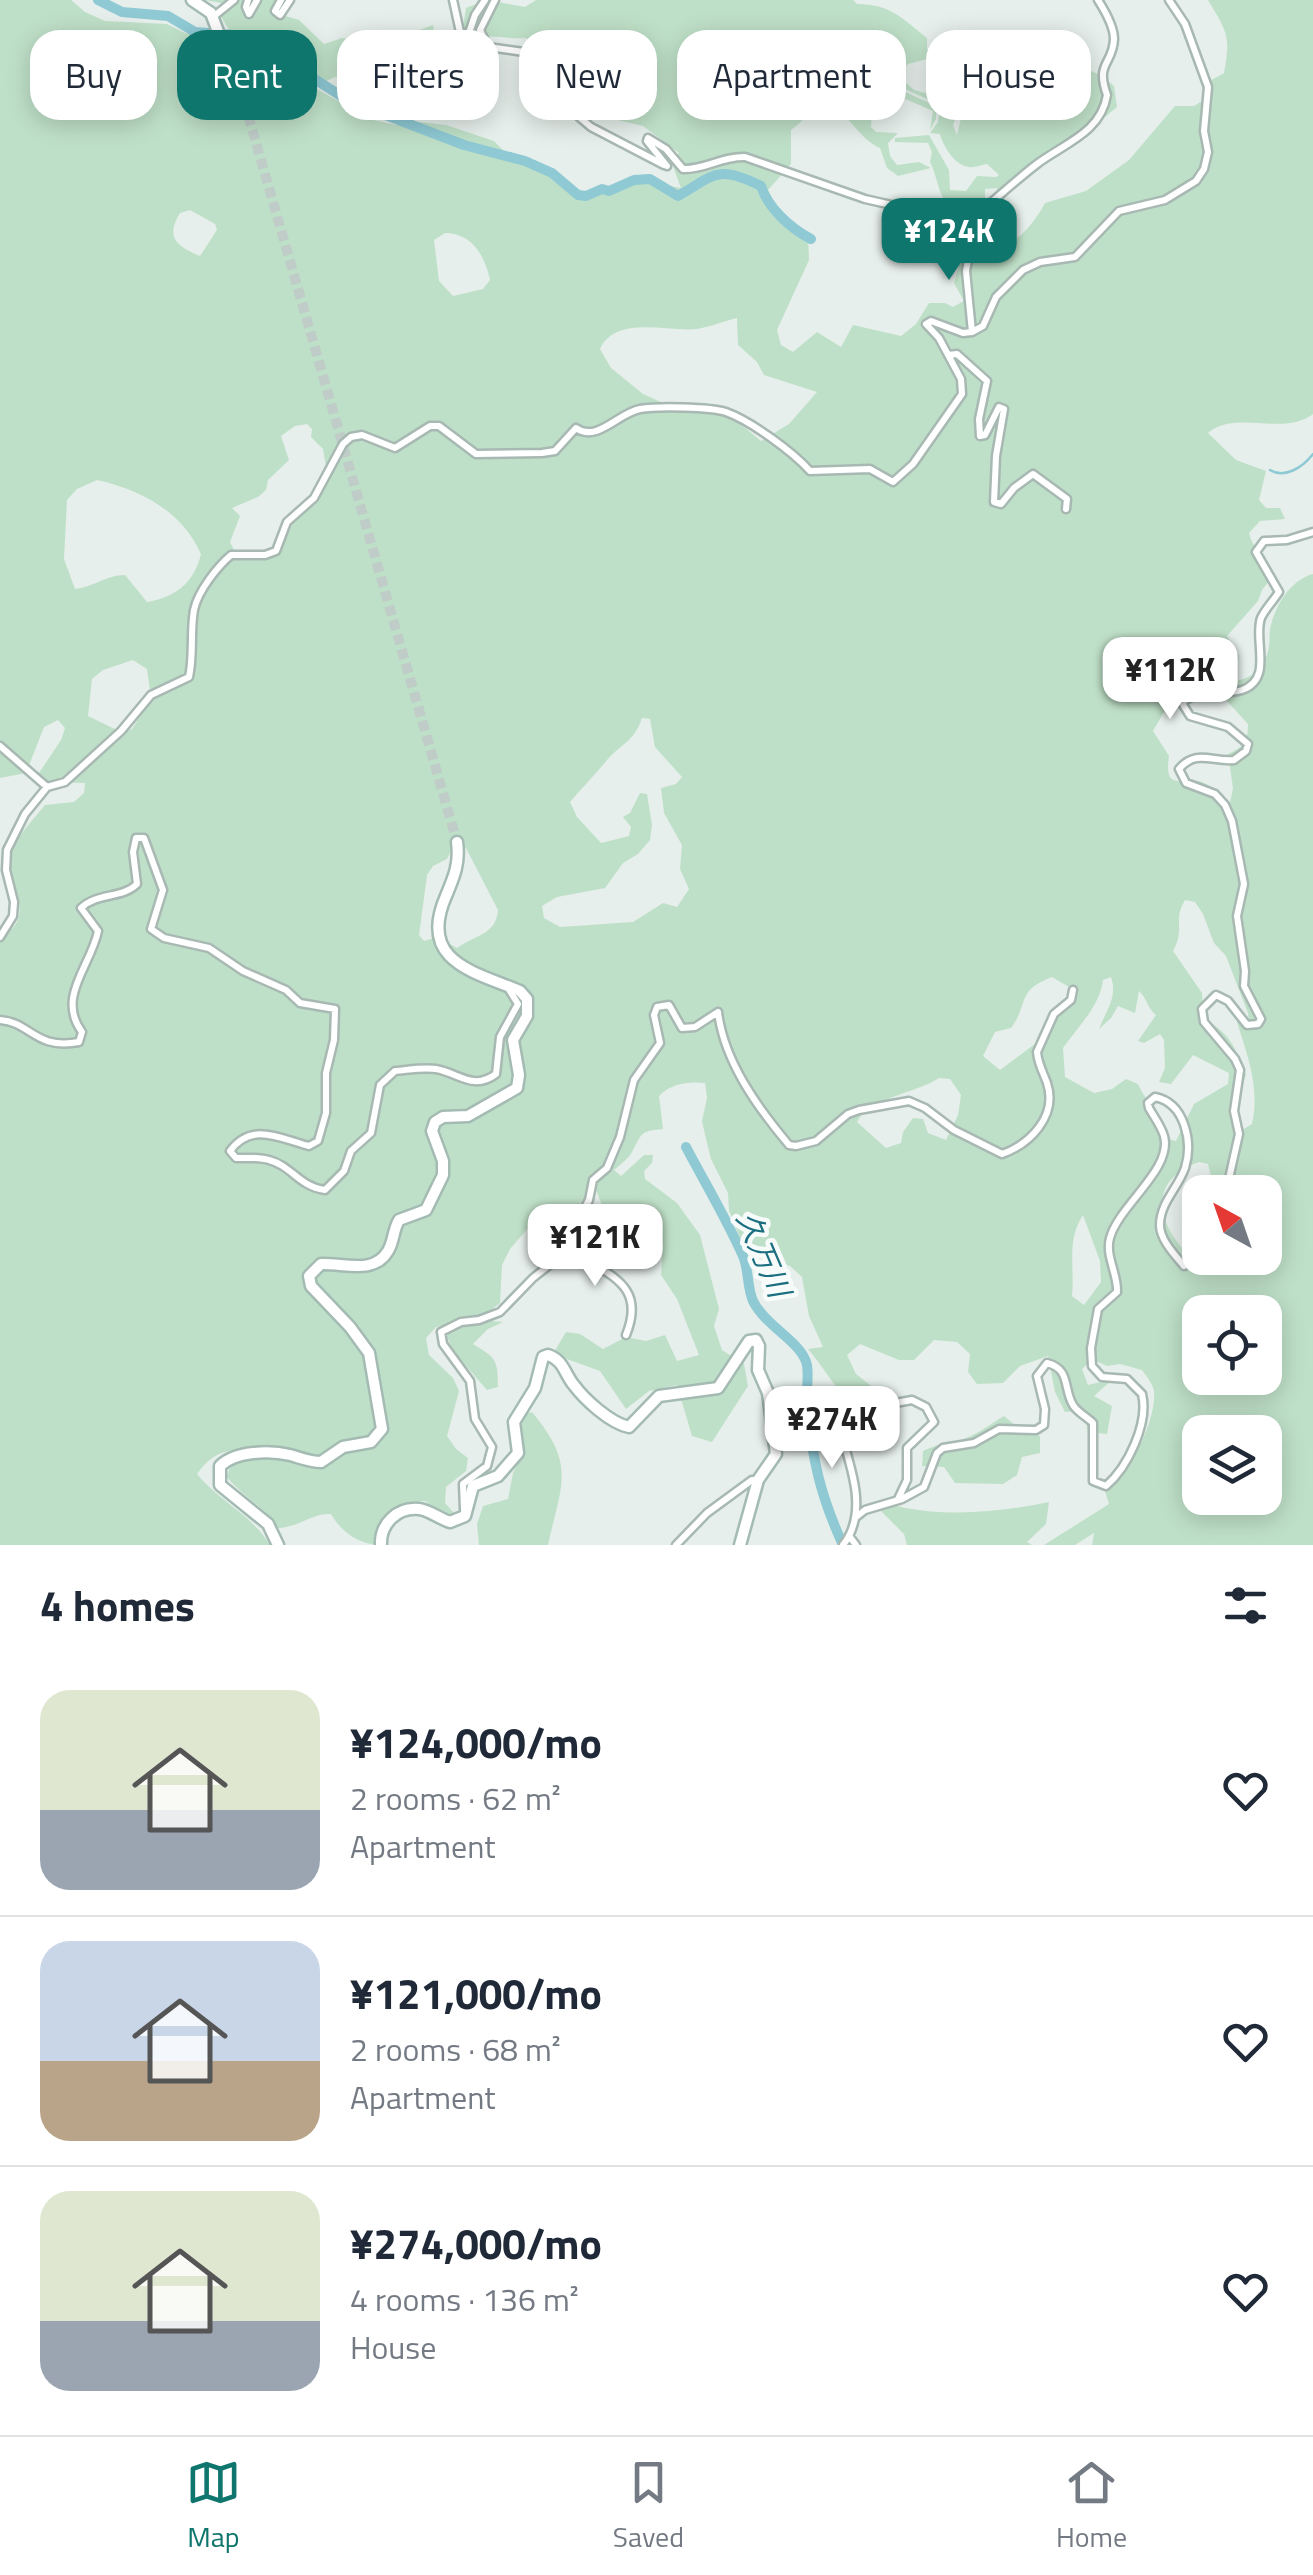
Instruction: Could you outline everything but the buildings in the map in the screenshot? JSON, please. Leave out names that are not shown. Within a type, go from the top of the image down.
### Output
[{"type":"main road","points":[[192,0],[202,4],[219,30]]},
{"type":"main road","points":[[278,1545],[268,1524],[220,1485],[220,1466],[231,1458],[260,1454],[285,1454],[322,1462],[343,1447],[371,1442],[380,1434],[369,1354],[350,1326],[310,1286],[309,1276],[321,1264],[360,1266],[382,1258],[391,1246],[398,1220],[426,1210],[437,1191],[444,1168],[432,1130],[436,1122],[443,1117],[468,1116],[516,1088],[519,1075],[514,1040],[527,1016],[524,994],[460,967],[452,962],[442,944],[440,912],[458,868],[457,842]]},
{"type":"main road","points":[[381,1545],[385,1527],[402,1510],[420,1509],[450,1522],[465,1516],[470,1506],[470,1490],[498,1476],[518,1454],[514,1422],[535,1388],[541,1362],[548,1355],[557,1358],[575,1387],[590,1401],[620,1425],[629,1427],[659,1396],[718,1388],[749,1342],[756,1340],[760,1346],[758,1370],[768,1393],[776,1454],[758,1480],[740,1545]]},
{"type":"street","points":[[215,19],[234,0]]},
{"type":"street","points":[[248,0],[249,14],[256,0]]},
{"type":"street","points":[[281,0],[276,11],[280,15],[290,0]]},
{"type":"street","points":[[453,0],[460,32],[467,39],[485,0]]},
{"type":"street","points":[[494,0],[480,30],[488,46],[524,52],[591,127],[664,166],[648,138],[666,149],[684,169],[729,156],[745,157],[845,193],[965,224],[972,238],[966,271],[972,332]]},
{"type":"street","points":[[965,224],[1039,162],[1068,147],[1097,120],[1107,95],[1101,83],[1102,65],[1114,40],[1108,15],[1098,0]]},
{"type":"street","points":[[0,937],[13,916],[14,902],[6,870],[8,850],[25,814],[47,787],[65,782],[121,732],[151,695],[189,677],[194,655],[194,611],[219,566],[232,555],[276,552],[286,522],[314,498],[350,437],[362,434],[394,448],[430,426],[439,426],[476,454],[542,453],[554,451],[576,428],[592,434],[633,410],[656,406],[710,409],[734,415],[800,460],[810,472],[870,469],[893,482],[913,464],[962,394],[961,379],[926,324],[932,321],[962,334],[983,326],[996,297],[1023,270],[1040,262],[1075,256],[1120,211],[1179,194],[1204,169],[1208,152],[1204,132],[1208,87],[1185,24],[1170,0]]},
{"type":"street","points":[[948,354],[957,354],[987,381],[979,419],[980,436],[985,434],[994,412],[999,407],[1004,409],[994,502],[1001,504],[1033,474],[1067,499],[1066,509]]},
{"type":"street","points":[[1230,1175],[1239,1134],[1234,1111],[1240,1070],[1204,1022],[1202,1009],[1216,995],[1228,1001],[1246,1025],[1258,1024],[1261,1019],[1244,986],[1246,972],[1238,916],[1244,884],[1232,821],[1215,794],[1186,783],[1179,769],[1199,756],[1234,760],[1246,751],[1248,744],[1228,727],[1190,716],[1182,703],[1196,695],[1244,690],[1254,682],[1261,661],[1261,619],[1279,592],[1256,552],[1264,541],[1287,540],[1313,532]]},
{"type":"street","points":[[0,746],[47,787]]},
{"type":"street","points":[[0,1020],[10,1021],[55,1045],[79,1042],[82,1032],[72,1016],[74,991],[98,931],[81,908],[101,896],[128,892],[137,884],[133,852],[136,838],[146,839],[162,890],[152,929],[164,938],[209,948],[243,971],[286,990],[300,1004],[335,1009],[334,1040],[326,1073],[326,1113],[318,1141],[309,1146],[263,1132],[235,1143],[230,1151],[236,1158],[268,1160],[302,1183],[325,1190],[340,1176],[351,1151],[371,1133],[380,1086],[395,1071],[437,1069],[460,1080],[480,1082],[496,1074],[500,1036],[518,1004],[508,986]]},
{"type":"street","points":[[465,1516],[463,1484],[488,1466],[492,1447],[475,1418],[470,1382],[442,1344],[441,1332],[461,1322],[500,1312],[568,1246],[590,1200],[592,1180],[606,1168],[620,1137],[634,1080],[660,1043],[654,1015],[662,1004],[675,1012],[682,1028],[694,1027],[718,1012],[721,1039],[732,1062],[788,1144],[816,1141],[848,1114],[859,1110],[910,1101],[954,1130],[1002,1154],[1026,1143],[1042,1123],[1049,1090],[1037,1058],[1038,1050],[1054,1014],[1071,1000],[1073,990]]},
{"type":"street","points":[[856,1545],[846,1542],[856,1518],[865,1510],[924,1487],[937,1453],[943,1448],[981,1441],[999,1428],[1036,1430],[1044,1425],[1045,1409],[1037,1376],[1048,1363],[1057,1366],[1066,1377],[1074,1408],[1093,1423],[1094,1480],[1106,1486],[1120,1470],[1144,1416],[1142,1394],[1126,1379],[1102,1376],[1092,1366],[1091,1348],[1098,1310],[1117,1292],[1108,1243],[1113,1228],[1158,1166],[1165,1148],[1148,1103],[1155,1097],[1173,1105],[1181,1114],[1188,1150],[1186,1165],[1162,1211],[1161,1233],[1182,1263]]},
{"type":"street","points":[[568,1246],[626,1287],[632,1322],[626,1335]]},
{"type":"street","points":[[771,1415],[835,1414],[912,1400],[926,1408],[934,1418],[908,1448],[907,1480],[898,1500]]},
{"type":"street","points":[[835,1414],[858,1499],[853,1511],[856,1518]]},
{"type":"street","points":[[676,1545],[708,1513],[752,1480],[758,1480]]},
{"type":"green space","points":[[0,0],[71,0],[105,21],[167,24],[179,30],[177,120],[317,120],[317,89],[337,100],[337,120],[446,125],[494,141],[508,155],[522,158],[582,199],[631,183],[681,188],[671,161],[679,153],[643,126],[618,120],[657,120],[657,30],[519,30],[519,38],[499,37],[499,30],[463,28],[466,8],[487,0],[525,7],[536,0],[853,0],[887,9],[926,37],[926,59],[906,66],[906,30],[677,30],[677,120],[802,120],[791,130],[791,164],[768,190],[777,208],[808,235],[809,260],[777,330],[781,345],[793,352],[817,332],[841,347],[853,325],[901,336],[916,324],[929,303],[953,307],[964,301],[954,283],[960,263],[1010,244],[1029,227],[1045,203],[1086,191],[1129,160],[1175,106],[1194,106],[1207,98],[1208,82],[1224,73],[1227,50],[1223,27],[1208,0],[1313,0],[1313,414],[1288,423],[1232,423],[1208,433],[1236,460],[1266,471],[1259,500],[1266,508],[1280,508],[1285,519],[1260,521],[1249,533],[1272,577],[1258,601],[1227,636],[1239,656],[1236,668],[1216,672],[1206,667],[1186,674],[1153,731],[1169,756],[1169,776],[1173,780],[1204,783],[1230,803],[1233,788],[1228,754],[1244,743],[1248,724],[1217,690],[1223,682],[1254,674],[1264,663],[1279,604],[1290,588],[1313,574],[1313,1545],[1092,1545],[1094,1533],[1075,1545],[1044,1545],[1109,1504],[1105,1491],[1132,1460],[1151,1417],[1154,1391],[1142,1370],[1120,1364],[1107,1366],[1092,1359],[1082,1369],[1088,1385],[1113,1379],[1094,1396],[1112,1406],[1107,1434],[1088,1432],[1083,1411],[1065,1412],[1055,1392],[1048,1356],[1020,1366],[1003,1383],[977,1384],[968,1372],[970,1354],[957,1342],[934,1340],[914,1360],[899,1360],[860,1344],[847,1355],[856,1374],[870,1385],[874,1398],[852,1404],[808,1349],[823,1347],[809,1316],[802,1277],[790,1266],[748,1251],[740,1238],[729,1210],[728,1193],[711,1159],[702,1121],[707,1098],[705,1083],[699,1082],[674,1086],[659,1096],[663,1129],[643,1134],[629,1157],[614,1170],[621,1176],[644,1155],[653,1155],[652,1163],[644,1171],[645,1179],[677,1203],[700,1235],[719,1309],[714,1326],[722,1350],[744,1364],[748,1386],[712,1442],[692,1436],[677,1385],[649,1391],[626,1409],[600,1371],[553,1354],[566,1332],[580,1334],[603,1349],[626,1337],[646,1341],[665,1335],[677,1361],[699,1355],[677,1299],[661,1275],[663,1246],[649,1217],[632,1206],[602,1205],[594,1185],[574,1211],[534,1221],[502,1265],[500,1303],[478,1320],[503,1322],[488,1329],[473,1344],[494,1360],[498,1387],[487,1390],[452,1350],[446,1334],[455,1324],[436,1327],[426,1338],[429,1355],[453,1378],[459,1391],[447,1436],[468,1458],[466,1471],[446,1487],[445,1503],[456,1515],[448,1517],[425,1501],[408,1502],[388,1514],[381,1528],[381,1545],[352,1537],[331,1514],[278,1528],[227,1477],[232,1460],[245,1450],[237,1450],[217,1455],[197,1474],[254,1525],[270,1545],[0,1545],[0,937],[18,919],[20,909],[10,862],[22,833],[45,805],[74,802],[84,793],[85,783],[46,782],[37,776],[61,740],[65,728],[58,720],[44,727],[26,773],[0,778]],"holes":[[[190,210],[215,224],[217,230],[200,256],[176,240],[180,213]],[[445,233],[463,237],[476,248],[490,280],[483,289],[453,296],[439,281],[434,240]],[[737,318],[738,345],[757,362],[764,375],[817,392],[789,424],[761,441],[728,414],[681,411],[643,394],[611,368],[600,349],[607,339],[630,329],[697,329]],[[307,424],[312,429],[311,437],[323,449],[327,473],[293,519],[275,557],[238,558],[230,542],[240,516],[232,508],[258,497],[266,490],[268,480],[289,460],[281,436],[295,426]],[[97,480],[144,496],[171,514],[193,539],[201,554],[194,573],[182,587],[147,602],[125,575],[75,589],[64,559],[67,500],[77,489]],[[133,660],[147,669],[151,699],[132,729],[119,731],[88,716],[92,679],[103,670]],[[642,718],[650,719],[655,747],[682,777],[676,784],[661,788],[664,813],[682,845],[680,869],[689,889],[677,907],[663,903],[633,922],[560,927],[544,918],[542,906],[557,897],[605,888],[623,863],[650,840],[647,794],[640,793],[630,813],[623,817],[631,827],[629,836],[601,843],[577,817],[570,802]],[[455,843],[466,848],[498,910],[493,925],[484,934],[457,948],[437,937],[424,941],[419,935],[427,875],[433,866],[447,859]],[[1185,900],[1195,902],[1203,914],[1214,943],[1226,956],[1248,1013],[1249,1021],[1237,1022],[1255,1098],[1252,1124],[1242,1130],[1235,1109],[1246,1074],[1230,1041],[1203,1017],[1202,993],[1173,951],[1179,936]],[[1052,977],[1069,987],[1072,1000],[1058,1006],[1039,1041],[1000,1070],[983,1056],[995,1032],[1011,1028],[1033,988]],[[1111,977],[1112,997],[1099,1029],[1118,1006],[1135,1013],[1139,991],[1156,1015],[1138,1041],[1144,1043],[1160,1034],[1164,1040],[1165,1068],[1159,1082],[1171,1084],[1193,1055],[1229,1073],[1228,1084],[1194,1104],[1176,1141],[1163,1138],[1158,1115],[1138,1084],[1126,1079],[1112,1089],[1094,1093],[1065,1077],[1063,1048],[1101,990],[1103,980]],[[939,1078],[950,1079],[961,1095],[958,1115],[946,1140],[928,1133],[923,1119],[913,1118],[901,1143],[886,1148],[857,1122],[882,1101]],[[1083,1215],[1100,1261],[1101,1282],[1084,1305],[1072,1296],[1075,1235]]]},
{"type":"green space","points":[[205,0],[278,0],[282,15],[299,20],[309,30],[229,30],[222,18],[221,3]]},
{"type":"green space","points":[[317,37],[324,44],[337,40],[335,77],[317,85]]},
{"type":"green space","points":[[1091,72],[1114,86],[1117,107],[1102,119],[996,195],[997,188],[985,189],[985,199],[961,205],[945,201],[942,196],[928,143],[895,142],[895,138],[929,135],[949,170],[950,190],[966,191],[977,176],[999,175],[987,164],[964,166],[954,159],[940,134],[930,133],[938,122],[955,120],[957,135],[961,120],[1091,120]]},
{"type":"green space","points":[[906,83],[926,93],[926,99],[906,89]]},
{"type":"green space","points":[[906,92],[926,101],[926,108],[906,99]]},
{"type":"green space","points":[[848,120],[872,120],[876,132],[898,133],[888,143],[890,156],[897,165],[919,162],[931,168],[898,176],[887,168],[880,148]]},
{"type":"green space","points":[[532,1412],[555,1447],[562,1476],[548,1545],[479,1545],[477,1524],[483,1506],[508,1499],[513,1473],[523,1452],[517,1431],[519,1416]]},
{"type":"green space","points":[[1004,1416],[1021,1430],[1040,1436],[1040,1453],[1022,1457],[1017,1475],[1003,1484],[955,1483],[944,1467],[922,1466],[923,1451],[969,1437]]},
{"type":"green space","points":[[1049,1502],[1046,1524],[1027,1542],[1032,1545],[907,1545],[904,1534],[880,1510],[888,1504],[968,1512]]},
{"type":"waterway","points":[[98,0],[122,12],[168,16],[195,32],[247,36],[349,101],[464,145],[525,161],[552,173],[578,195],[650,179],[678,196],[717,175],[735,175],[761,186],[781,217],[811,239]]},
{"type":"waterway","points":[[1270,470],[1293,470],[1313,454]]},
{"type":"waterway","name":"久万川","points":[[686,1147],[743,1256],[753,1301],[804,1357],[815,1459],[828,1509],[843,1545]]},
{"type":"tunnel","points":[[249,120],[457,842]]}]
